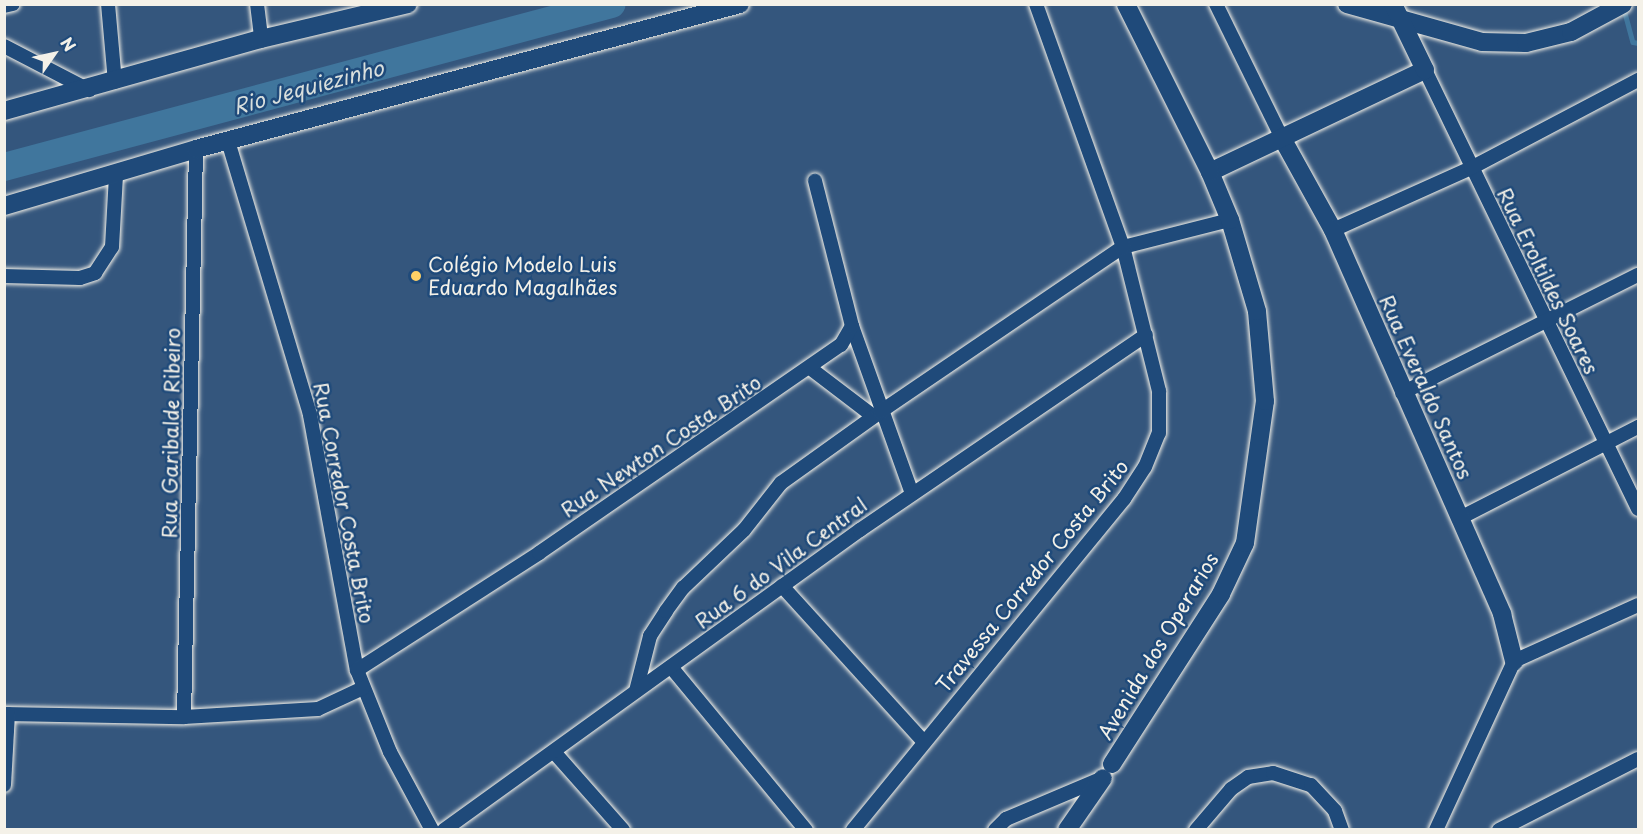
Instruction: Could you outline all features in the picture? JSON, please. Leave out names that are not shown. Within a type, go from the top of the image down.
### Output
[{"type":"street","points":[[4,6],[12,4]]},
{"type":"street","points":[[108,4],[115,82]]},
{"type":"street","points":[[257,4],[261,39]]},
{"type":"street","points":[[4,111],[89,90],[372,9],[408,4]]},
{"type":"street","points":[[4,206],[116,175],[196,149],[740,4]]},
{"type":"street","name":"Travessa Corredor Costa Brito","points":[[853,830],[923,741],[1124,499],[1145,467],[1159,433],[1159,391],[1123,247],[1036,4]]},
{"type":"street","name":"Avenida dos Operarios","points":[[1067,830],[1108,771],[1221,594],[1245,543],[1265,401],[1257,311],[1230,220],[1210,172],[1126,4]]},
{"type":"street","points":[[1216,4],[1282,138]]},
{"type":"street","points":[[1347,4],[1402,22],[1482,42],[1526,43],[1571,32],[1623,4]]},
{"type":"street","points":[[1210,172],[1425,70],[1393,4]]},
{"type":"street","points":[[4,46],[89,90]]},
{"type":"street","name":"Rua Eroltildes Soares","points":[[1425,70],[1638,509]]},
{"type":"street","points":[[1333,230],[1471,168],[1638,80]]},
{"type":"street","name":"Rua Everaldo Santos","points":[[1282,138],[1333,230],[1402,393],[1502,615],[1514,661]]},
{"type":"street","name":"Rua Corredor Costa Brito","points":[[228,141],[310,415],[357,670],[414,803],[432,830]]},
{"type":"street","name":"Rua Garibalde Ribeiro","points":[[184,717],[196,149]]},
{"type":"street","points":[[4,276],[80,278],[95,273],[112,247],[116,175]]},
{"type":"street","points":[[815,181],[876,414],[912,494]]},
{"type":"street","points":[[636,690],[650,636],[683,588],[744,530],[782,483],[876,414],[1123,247],[1230,220]]},
{"type":"street","points":[[1402,393],[1638,275]]},
{"type":"street","name":"Rua Newton Costa Brito","points":[[357,670],[539,553],[810,368],[842,345],[852,326]]},
{"type":"street","name":"Rua 6 do Vila Central","points":[[444,830],[912,494],[1146,335]]},
{"type":"street","points":[[810,368],[876,414]]},
{"type":"street","points":[[1460,518],[1638,427]]},
{"type":"street","points":[[782,586],[923,741]]},
{"type":"street","points":[[1436,830],[1514,661],[1638,605]]},
{"type":"street","points":[[671,667],[806,830]]},
{"type":"street","points":[[4,785],[6,714],[184,717],[318,709],[363,688]]},
{"type":"street","points":[[554,752],[623,830]]},
{"type":"street","points":[[1499,830],[1638,759]]},
{"type":"street","points":[[994,830],[1006,819],[1108,771]]},
{"type":"street","points":[[1196,830],[1231,789],[1248,777],[1273,772],[1311,785],[1335,811],[1342,830]]},
{"type":"waterway","name":"Rio Jequiezinho","points":[[4,167],[612,4]]},
{"type":"waterway","points":[[1624,9],[1633,42],[1638,43]]},
{"type":"place","name":"Colégio Modelo Luis Eduardo Magalhães","points":[[416,276]]}]
